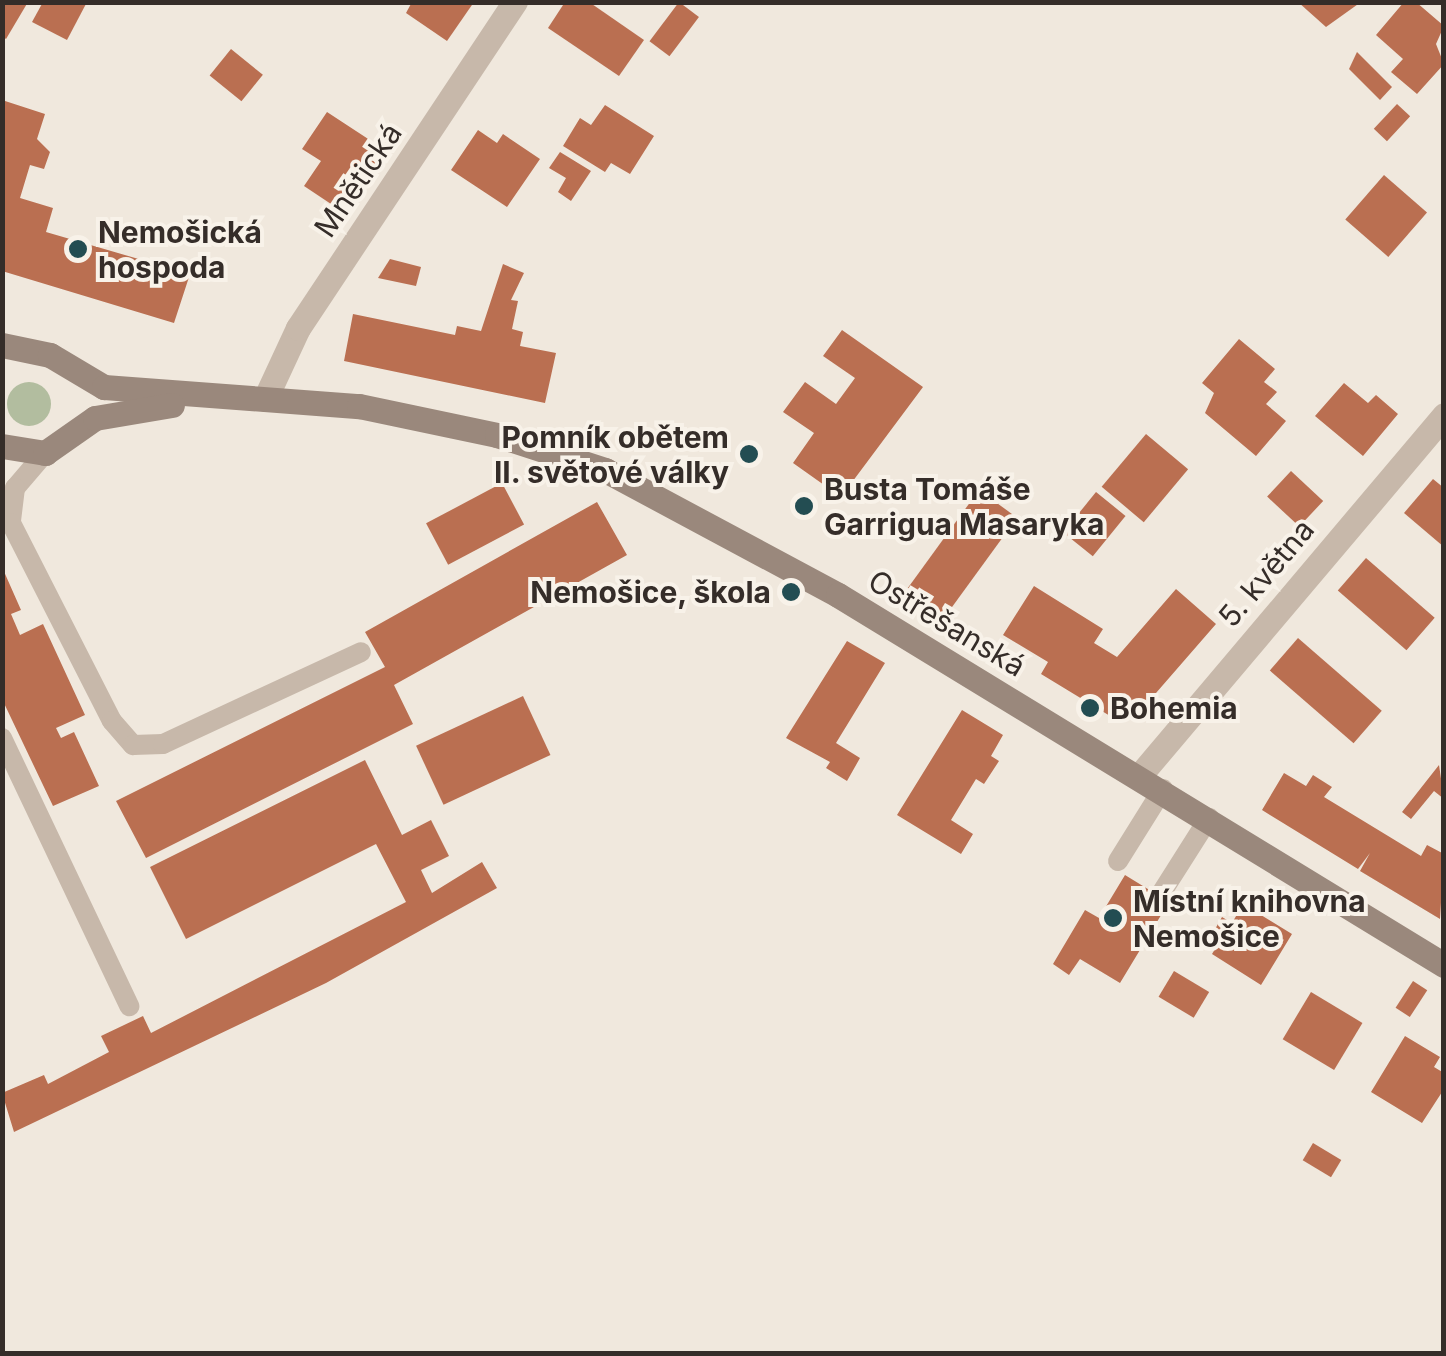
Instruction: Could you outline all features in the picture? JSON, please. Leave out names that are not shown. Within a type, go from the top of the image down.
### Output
[{"type":"street","name":"Mnětická","points":[[265,399],[298,328],[515,2]]},
{"type":"street","points":[[10,352],[63,362],[104,387],[227,398]]},
{"type":"street","points":[[63,362],[82,399],[68,439]]},
{"type":"street","name":"Ostřešanská","points":[[227,398],[265,399],[428,420],[605,470],[838,596],[1140,775],[1444,965]]},
{"type":"street","points":[[2,462],[40,453],[106,414],[227,398]]},
{"type":"street","name":"5. května","points":[[1140,775],[1444,415]]},
{"type":"street","points":[[2,446],[40,453]]},
{"type":"lane","points":[[40,453],[24,472],[10,499],[9,529],[112,721],[133,745],[163,744],[361,652]]},
{"type":"lane","points":[[2,738],[129,1006]]},
{"type":"lane","points":[[1118,861],[1163,790]]},
{"type":"lane","points":[[1162,892],[1209,818]]},
{"type":"green space","points":[[29,382],[44,389],[51,404],[44,419],[29,426],[14,419],[7,404],[14,389]]},
{"type":"building","points":[[2,2],[28,2],[6,39],[2,36]]},
{"type":"building","points":[[43,2],[87,2],[67,40],[32,22]]},
{"type":"building","points":[[412,2],[474,2],[447,41],[406,13]]},
{"type":"building","points":[[565,2],[589,2],[644,40],[619,76],[548,28]]},
{"type":"building","points":[[679,2],[699,17],[669,56],[650,41]]},
{"type":"building","points":[[1298,2],[1361,2],[1326,27]]},
{"type":"building","points":[[1404,2],[1416,2],[1444,26],[1436,44],[1444,64],[1417,94],[1391,72],[1403,59],[1376,35]]},
{"type":"building","points":[[231,49],[263,75],[241,101],[210,75]]},
{"type":"building","points":[[1357,52],[1392,87],[1380,100],[1349,69]]},
{"type":"building","points":[[2,100],[45,114],[37,139],[50,152],[44,169],[30,165],[20,198],[53,208],[46,232],[190,274],[174,323],[2,271]]},
{"type":"building","points":[[1397,104],[1410,116],[1387,141],[1374,129]]},
{"type":"building","points":[[605,105],[654,136],[630,174],[611,163],[605,172],[563,146],[580,118],[591,125]]},
{"type":"building","points":[[327,112],[385,150],[343,212],[304,186],[321,161],[302,149]]},
{"type":"building","points":[[478,130],[497,143],[503,134],[540,159],[507,207],[451,170]]},
{"type":"building","points":[[560,152],[591,171],[571,201],[558,192],[566,178],[549,168]]},
{"type":"building","points":[[1384,175],[1427,212],[1388,257],[1345,220]]},
{"type":"building","points":[[390,259],[421,267],[416,286],[378,278]]},
{"type":"building","points":[[503,264],[524,273],[511,300],[518,301],[512,329],[523,332],[520,346],[556,353],[545,403],[344,361],[353,314],[455,335],[457,326],[481,331]]},
{"type":"building","points":[[842,330],[923,387],[841,497],[793,463],[814,433],[783,412],[805,382],[836,404],[855,378],[823,356]]},
{"type":"building","points":[[1239,339],[1275,369],[1264,382],[1277,392],[1266,404],[1286,421],[1256,456],[1205,413],[1214,393],[1202,383]]},
{"type":"building","points":[[1344,383],[1368,403],[1376,395],[1398,414],[1363,456],[1315,416]]},
{"type":"building","points":[[1146,434],[1188,469],[1144,522],[1102,487]]},
{"type":"building","points":[[1291,471],[1323,501],[1299,527],[1267,497]]},
{"type":"building","points":[[1433,479],[1444,488],[1444,547],[1404,513]]},
{"type":"building","points":[[502,483],[524,524],[448,565],[426,523]]},
{"type":"building","points":[[979,490],[1017,518],[945,616],[907,589]]},
{"type":"building","points":[[1096,492],[1126,516],[1093,556],[1063,532]]},
{"type":"building","points":[[597,502],[627,555],[394,685],[413,724],[146,858],[116,801],[385,667],[365,632]]},
{"type":"building","points":[[1366,558],[1435,618],[1406,650],[1338,590]]},
{"type":"building","points":[[2,567],[21,610],[11,614],[20,635],[43,624],[85,715],[56,728],[61,738],[74,732],[99,786],[53,806],[2,699]]},
{"type":"building","points":[[1034,586],[1103,629],[1094,643],[1117,657],[1176,589],[1216,624],[1136,716],[1115,719],[1041,674],[1048,662],[1003,635]]},
{"type":"building","points":[[1298,638],[1382,711],[1354,743],[1270,670]]},
{"type":"building","points":[[847,641],[885,663],[836,743],[860,758],[847,781],[826,768],[830,762],[786,738]]},
{"type":"building","points":[[523,696],[550,755],[444,805],[416,746]]},
{"type":"building","points":[[962,710],[1003,735],[991,756],[999,761],[984,784],[976,779],[951,820],[973,834],[961,854],[897,815]]},
{"type":"building","points":[[365,760],[402,835],[431,820],[449,856],[421,870],[432,893],[482,862],[497,888],[326,983],[14,1132],[2,1093],[44,1075],[48,1084],[109,1052],[101,1036],[143,1016],[151,1033],[406,902],[376,844],[186,939],[150,867]]},
{"type":"building","points":[[1439,765],[1444,799],[1434,791],[1411,819],[1402,812]]},
{"type":"building","points":[[1284,773],[1306,786],[1313,775],[1332,787],[1324,797],[1421,856],[1427,845],[1444,854],[1440,919],[1360,871],[1370,853],[1358,869],[1262,810]]},
{"type":"building","points":[[1125,875],[1169,902],[1120,983],[1080,959],[1069,975],[1053,964],[1085,910],[1099,918]]},
{"type":"building","points":[[1243,904],[1292,934],[1261,985],[1212,954],[1223,936],[1214,931],[1222,917],[1232,923]]},
{"type":"building","points":[[1174,971],[1209,992],[1194,1018],[1159,997]]},
{"type":"building","points":[[1413,981],[1427,990],[1410,1017],[1396,1008]]},
{"type":"building","points":[[1311,992],[1362,1023],[1334,1070],[1283,1039]]},
{"type":"building","points":[[1405,1036],[1440,1057],[1434,1067],[1444,1073],[1444,1089],[1422,1123],[1371,1092]]},
{"type":"building","points":[[1313,1143],[1341,1160],[1331,1177],[1303,1160]]},
{"type":"place","name":"Nemošická hospoda","points":[[78,249]]},
{"type":"place","name":"Pomník obětem II. světové války","points":[[749,454]]},
{"type":"place","name":"Busta Tomáše Garrigua Masaryka","points":[[804,506]]},
{"type":"place","name":"Nemošice, škola","points":[[791,592]]},
{"type":"place","name":"Bohemia","points":[[1090,708]]},
{"type":"place","name":"Místní knihovna Nemošice","points":[[1113,918]]}]
